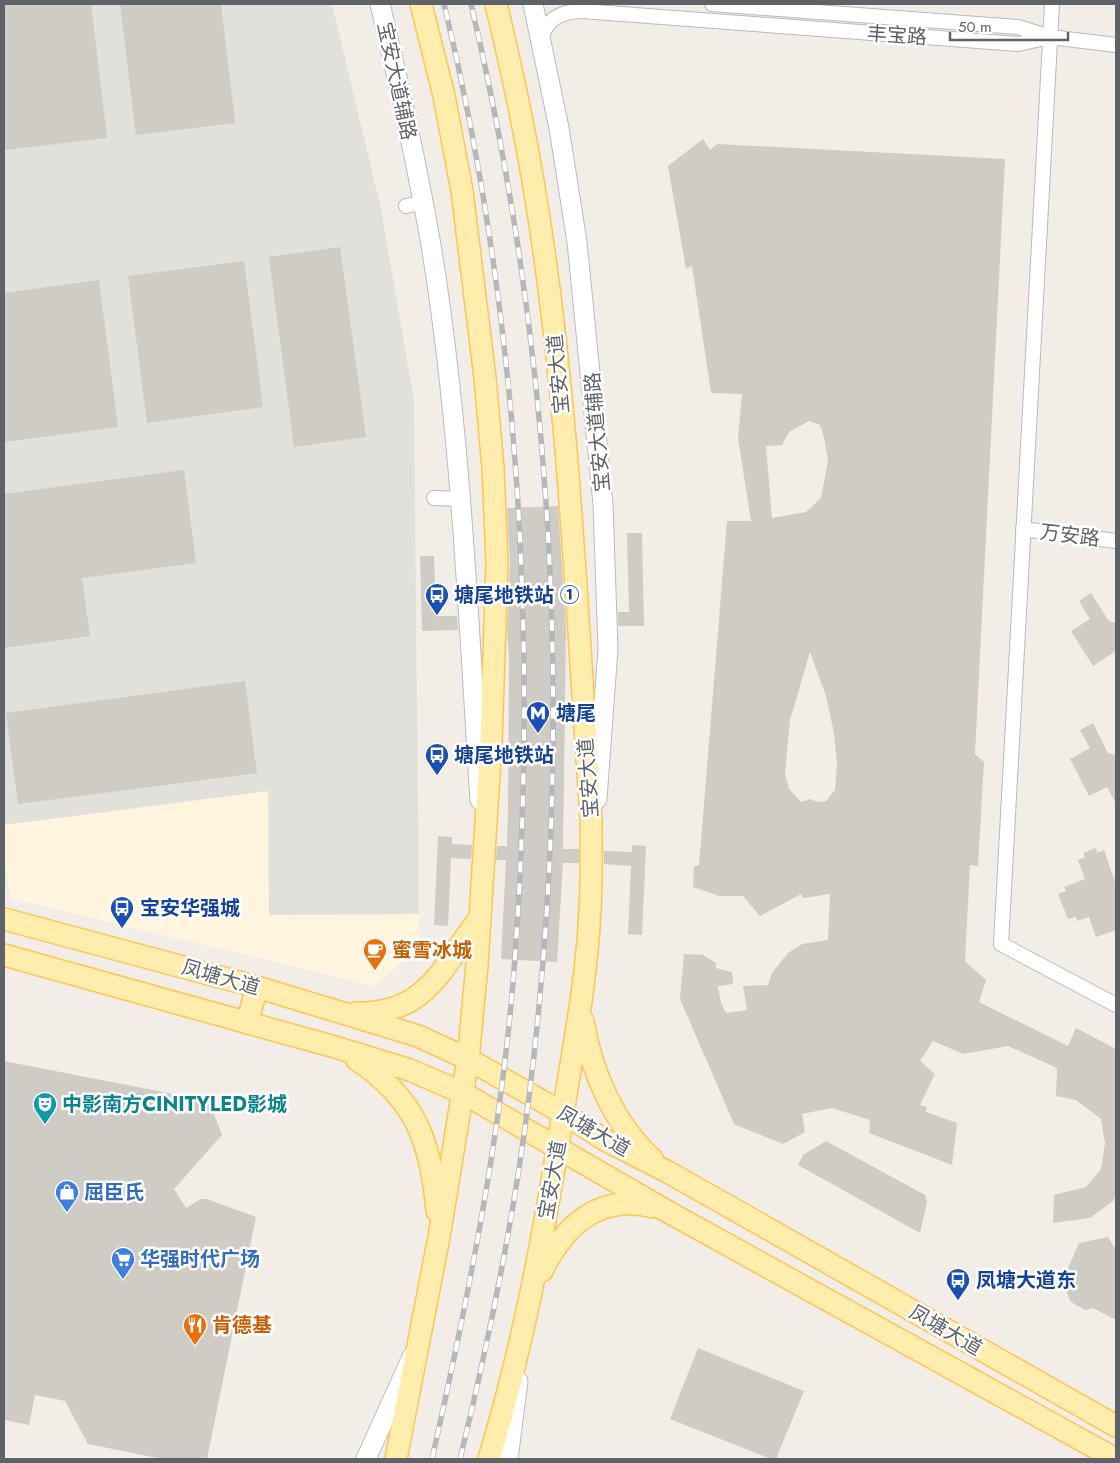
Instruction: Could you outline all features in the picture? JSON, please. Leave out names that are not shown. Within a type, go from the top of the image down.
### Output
[{"type":"main road","name":"宝安大道辅路","points":[[380,4],[406,116],[414,204],[431,246],[446,360],[459,499],[483,844]]},
{"type":"main road","points":[[396,1459],[439,1237],[468,1059],[496,648],[497,563],[493,468],[462,191],[444,96],[421,4]]},
{"type":"main road","name":"宝安大道","points":[[489,1459],[524,1329],[558,1146],[582,999],[592,866],[591,818],[570,513],[555,337],[533,181],[496,4]]},
{"type":"main road","name":"宝安大道辅路","points":[[533,4],[558,128],[577,242],[603,504],[608,649],[592,866]]},
{"type":"main road","name":"凤塘大道","points":[[4,919],[257,987],[418,1036],[468,1059],[563,1113],[605,1140],[668,1172],[1116,1426]]},
{"type":"main road","points":[[341,1013],[381,1011],[418,996],[451,962],[462,941],[479,919]]},
{"type":"main road","name":"凤塘大道","points":[[4,955],[335,1047],[410,1070],[463,1093],[558,1146],[670,1213],[1116,1459]]},
{"type":"main road","points":[[247,1023],[257,987]]},
{"type":"main road","points":[[582,999],[582,1018],[589,1050],[610,1101],[639,1146],[668,1172]]},
{"type":"main road","points":[[335,1047],[374,1071],[394,1088],[411,1110],[424,1140],[430,1164],[439,1237]]},
{"type":"main road","points":[[532,1292],[551,1253],[563,1235],[588,1216],[605,1207],[620,1204],[642,1205],[670,1213]]},
{"type":"main road","points":[[508,1459],[524,1329]]},
{"type":"main road","points":[[366,1459],[380,1423],[418,1342]]},
{"type":"street","name":"丰宝路","points":[[712,4],[1018,27],[1050,37]]},
{"type":"street","points":[[1052,4],[1001,944],[1116,1005]]},
{"type":"street","name":"丰宝路","points":[[541,43],[546,25],[552,19],[569,11],[582,10],[1018,44],[1050,37]]},
{"type":"street","points":[[1050,37],[1116,44]]},
{"type":"street","points":[[434,498],[459,499]]},
{"type":"street","name":"万安路","points":[[1023,529],[1116,541]]},
{"type":"shaded area","points":[[4,4],[332,4],[381,209],[414,401],[419,914],[269,915],[268,791],[4,825]]},
{"type":"shaded area","points":[[268,791],[269,915],[419,914],[419,947],[375,986],[10,898],[4,851],[4,825]]},
{"type":"building","points":[[4,4],[91,4],[107,138],[4,150]]},
{"type":"building","points":[[120,4],[221,4],[235,123],[136,135]]},
{"type":"building","points":[[703,139],[710,150],[717,144],[1005,159],[975,754],[984,762],[978,866],[970,865],[965,961],[986,980],[979,1002],[1068,1046],[1076,1028],[1116,1049],[1116,1195],[1113,1201],[1090,1218],[1053,1223],[1054,1195],[1086,1187],[1101,1169],[1105,1143],[1101,1119],[1076,1100],[1056,1096],[1057,1068],[1008,1046],[963,1054],[933,1041],[920,1061],[935,1074],[920,1105],[927,1107],[926,1112],[957,1123],[952,1165],[869,1133],[870,1120],[832,1108],[802,1114],[805,1132],[783,1144],[734,1124],[680,999],[684,954],[703,955],[716,963],[716,968],[732,972],[733,984],[718,986],[721,1003],[726,1013],[747,1010],[743,986],[768,985],[772,973],[788,953],[802,944],[828,940],[830,894],[803,898],[801,894],[760,916],[743,896],[719,896],[693,887],[694,866],[699,865],[727,521],[751,521],[738,438],[742,394],[711,393],[692,266],[686,269],[668,166]],"holes":[[[809,421],[820,425],[828,461],[821,498],[806,512],[772,518],[766,446],[782,445],[789,432]],[[810,652],[826,696],[834,733],[837,764],[835,790],[826,801],[818,802],[810,799],[801,802],[789,789],[785,774],[790,720]]]},
{"type":"building","points":[[340,247],[366,437],[294,447],[269,257]]},
{"type":"building","points":[[244,261],[263,407],[147,423],[128,276]]},
{"type":"building","points":[[99,280],[118,427],[4,442],[4,293]]},
{"type":"building","points":[[184,470],[196,563],[82,578],[90,636],[4,648],[4,494]]},
{"type":"building","points":[[558,506],[566,627],[563,849],[579,849],[579,863],[563,863],[557,962],[501,959],[506,860],[496,860],[497,846],[507,846],[509,658],[507,629],[510,563],[507,508]]},
{"type":"building","points":[[627,533],[642,533],[644,626],[618,626],[618,612],[629,612]]},
{"type":"building","points":[[420,556],[434,556],[436,616],[457,616],[458,630],[422,631]]},
{"type":"building","points":[[1091,593],[1109,621],[1116,623],[1116,651],[1093,666],[1071,631],[1090,619],[1079,601]]},
{"type":"building","points":[[245,681],[257,773],[18,804],[6,713]]},
{"type":"building","points":[[1093,723],[1108,753],[1116,755],[1116,804],[1107,787],[1089,796],[1070,759],[1090,748],[1080,730]]},
{"type":"building","points":[[438,836],[452,837],[452,844],[472,845],[471,859],[451,858],[448,926],[434,925]]},
{"type":"building","points":[[632,845],[646,846],[642,935],[628,934],[631,866],[604,864],[604,851],[632,852]]},
{"type":"building","points":[[1096,848],[1097,853],[1104,850],[1116,885],[1116,930],[1096,937],[1089,917],[1077,921],[1076,917],[1068,919],[1058,894],[1066,891],[1064,887],[1085,879],[1078,860],[1085,857],[1083,853]]},
{"type":"building","name":"华强时代广场","points":[[4,1061],[209,1101],[222,1135],[174,1189],[186,1208],[201,1199],[207,1199],[256,1217],[207,1459],[162,1459],[88,1444],[65,1401],[35,1395],[29,1425],[4,1420]]},
{"type":"building","points":[[826,1141],[925,1195],[927,1202],[920,1233],[798,1165],[803,1155]]},
{"type":"building","points":[[1108,1237],[1116,1250],[1116,1320],[1093,1308],[1085,1310],[1071,1302],[1062,1282],[1079,1243]]},
{"type":"building","points":[[698,1348],[804,1391],[776,1459],[771,1459],[670,1419]]},
{"type":"railway","points":[[432,1459],[459,1335],[483,1210],[510,1020],[522,837],[524,718],[522,597],[516,477],[505,358],[490,239],[470,121],[444,4]]},
{"type":"railway","points":[[460,1459],[500,1279],[529,1097],[543,960],[551,823],[553,686],[549,548],[538,411],[522,274],[499,138],[471,4]]},
{"type":"place","name":"塘尾地铁站 ①","points":[[437,616]]},
{"type":"place","name":"塘尾","points":[[538,734]]},
{"type":"place","name":"塘尾地铁站","points":[[437,776]]},
{"type":"place","name":"宝安华强城","points":[[122,929]]},
{"type":"place","name":"蜜雪冰城","points":[[375,971]]},
{"type":"place","name":"中影南方CINITYLED影城","points":[[45,1125]]},
{"type":"place","name":"屈臣氏","points":[[67,1213]]},
{"type":"place","name":"华强时代广场","points":[[123,1280]]},
{"type":"place","name":"凤塘大道东","points":[[958,1301]]},
{"type":"place","name":"肯德基","points":[[195,1346]]}]
